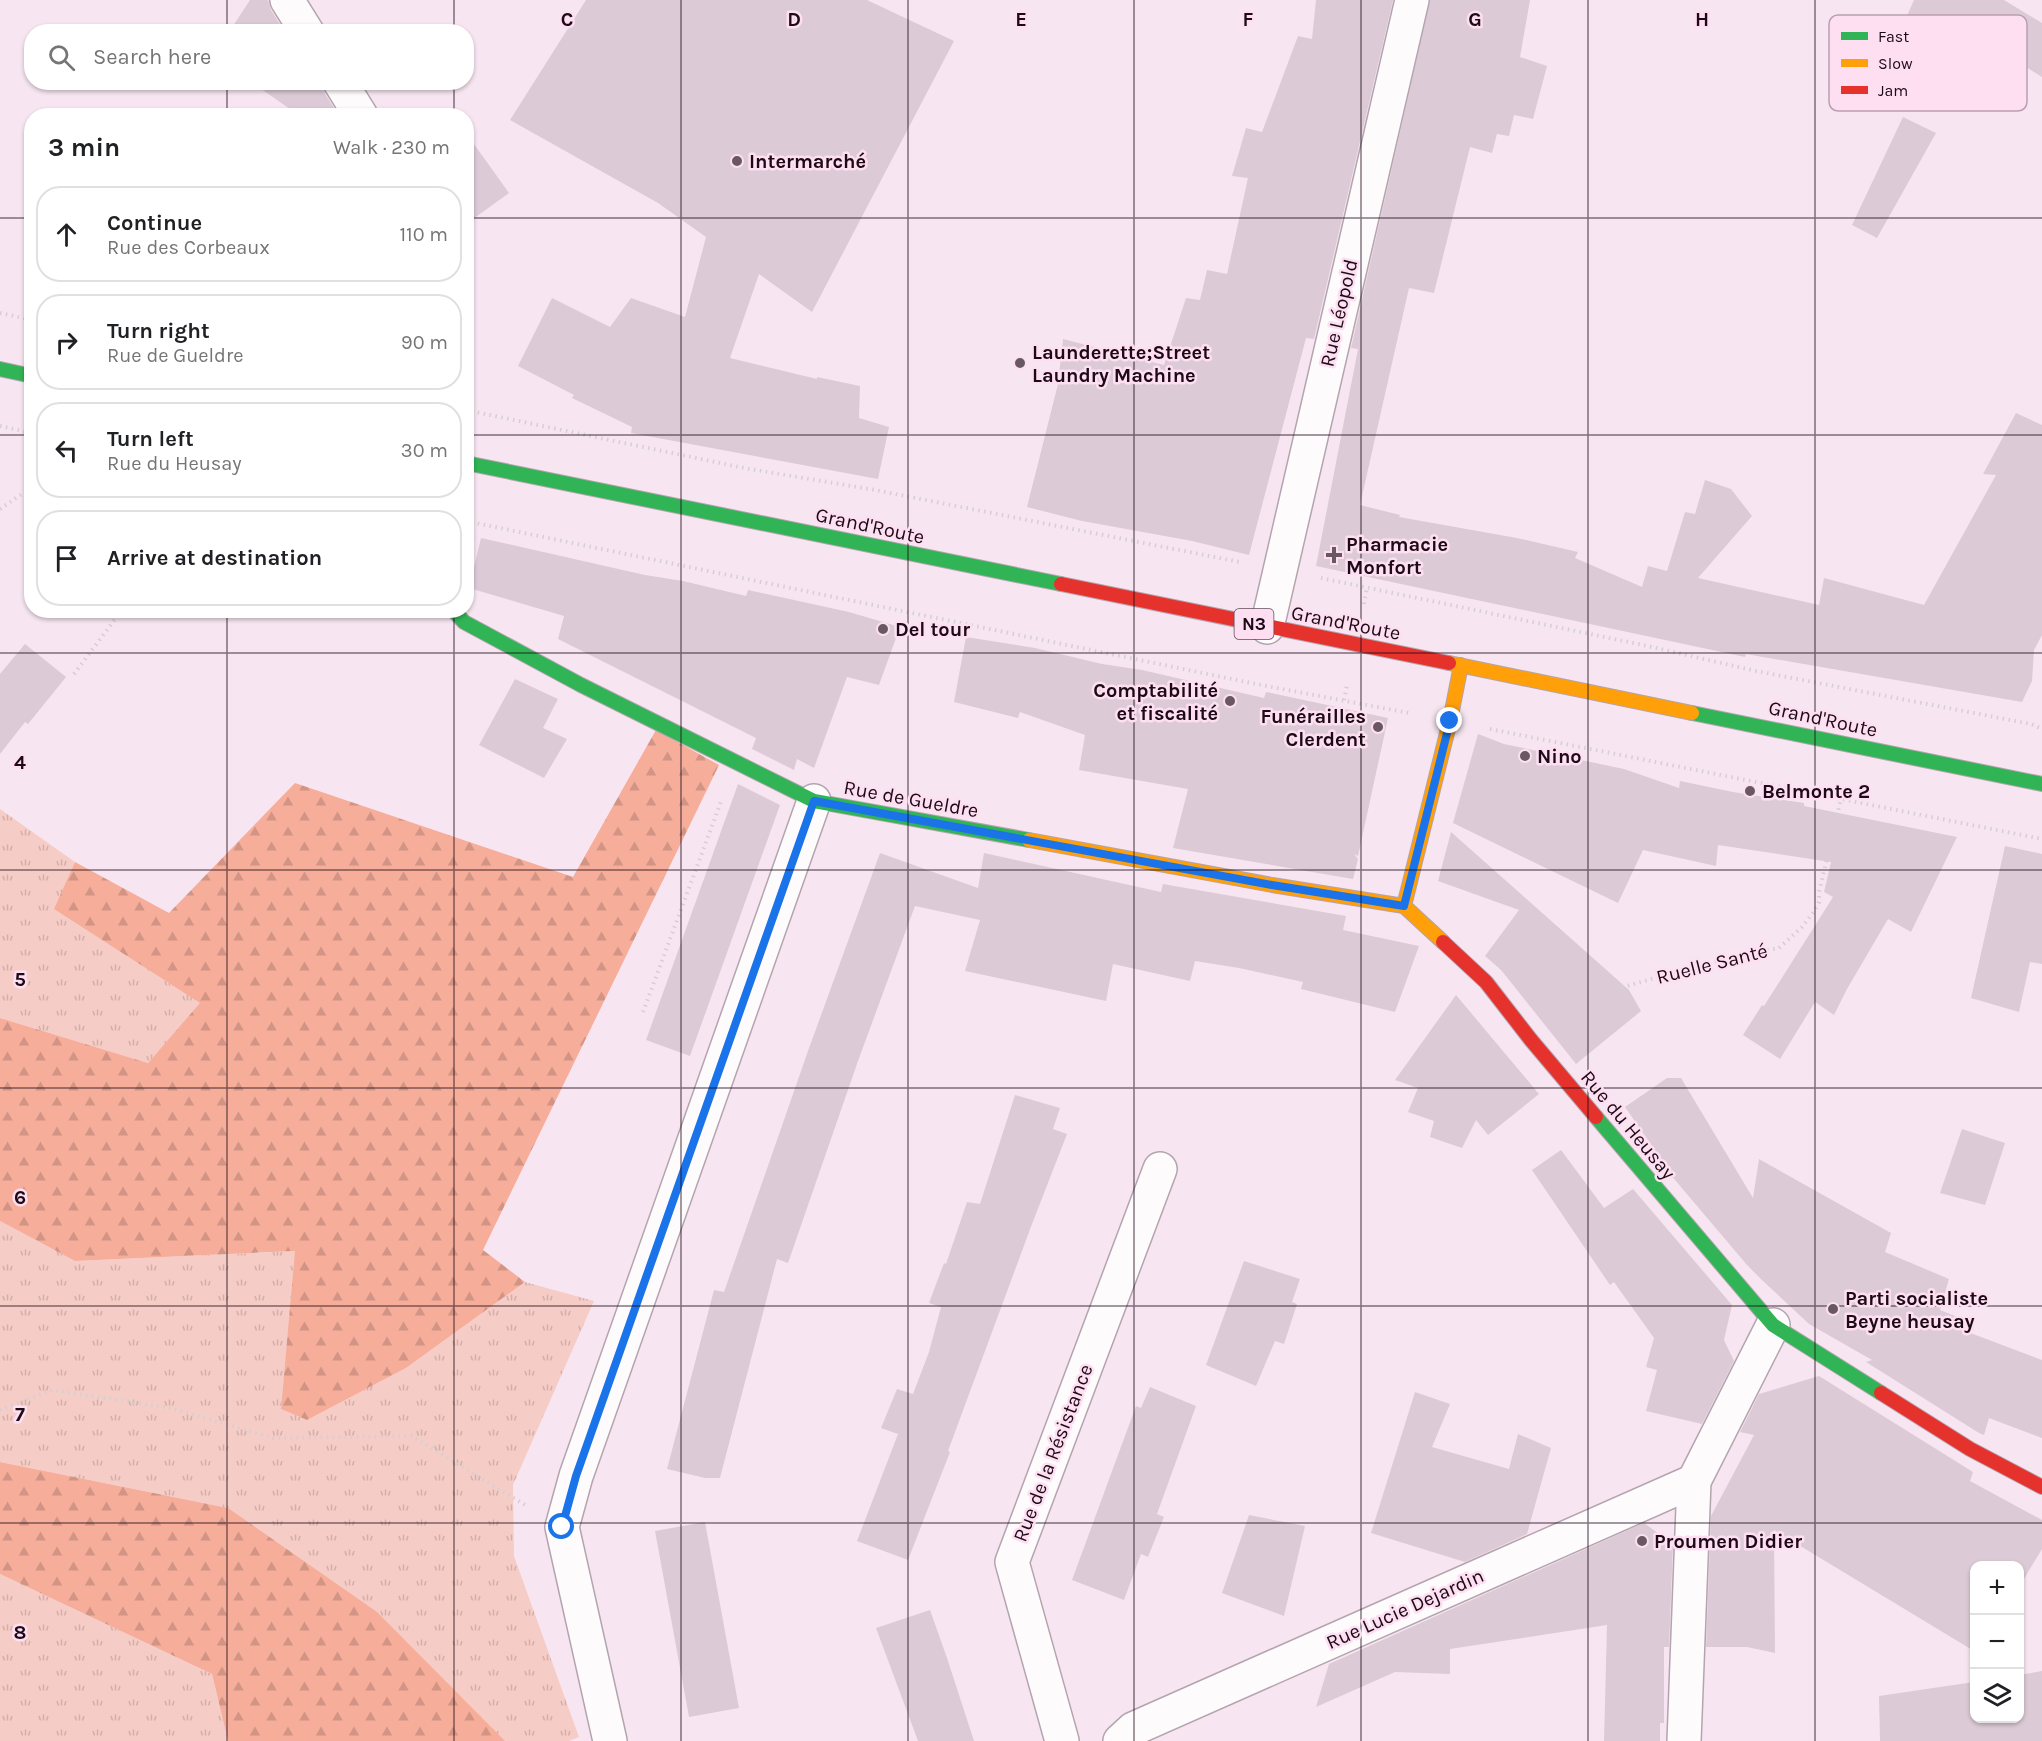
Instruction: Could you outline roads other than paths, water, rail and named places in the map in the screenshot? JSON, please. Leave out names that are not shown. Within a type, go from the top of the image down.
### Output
[{"type":"street","points":[[287,0],[302,24]]},
{"type":"street","name":"Rue Léopold","points":[[1267,627],[1412,0]]},
{"type":"street","points":[[345,90],[356,108]]},
{"type":"street","points":[[0,369],[24,374]]},
{"type":"street","name":"Grand'Route","points":[[474,465],[2042,784]]},
{"type":"street","name":"Rue de Gueldre","points":[[460,618],[581,685],[814,801],[1272,885],[1404,906]]},
{"type":"street","points":[[1404,906],[1450,721],[1461,665]]},
{"type":"street","points":[[610,1741],[562,1527],[576,1476],[814,801]]},
{"type":"street","name":"Rue du Heusay","points":[[1404,906],[1486,982],[1531,1040],[1773,1325],[1970,1449],[2042,1487]]},
{"type":"street","name":"Rue de la Résistance","points":[[1062,1741],[1012,1562],[1160,1169]]},
{"type":"street","points":[[1684,1741],[1694,1481],[1773,1325]]},
{"type":"street","name":"Rue Lucie Dejardin","points":[[1120,1741],[1133,1729],[1694,1481]]},
{"type":"place","name":"Intermarché","points":[[737,161]]},
{"type":"place","name":"Launderette;Street Laundry Machine","points":[[1020,363]]},
{"type":"place","name":"Pharmacie Monfort","points":[[1334,555]]},
{"type":"place","name":"Del tour","points":[[883,629]]},
{"type":"place","name":"Comptabilité et fiscalité","points":[[1230,701]]},
{"type":"place","name":"Funérailles Clerdent","points":[[1378,727]]},
{"type":"place","name":"Nino","points":[[1525,756]]},
{"type":"place","name":"Belmonte 2","points":[[1750,791]]},
{"type":"place","name":"Parti socialiste Beyne heusay","points":[[1833,1309]]},
{"type":"place","name":"Proumen Didier","points":[[1642,1541]]}]
